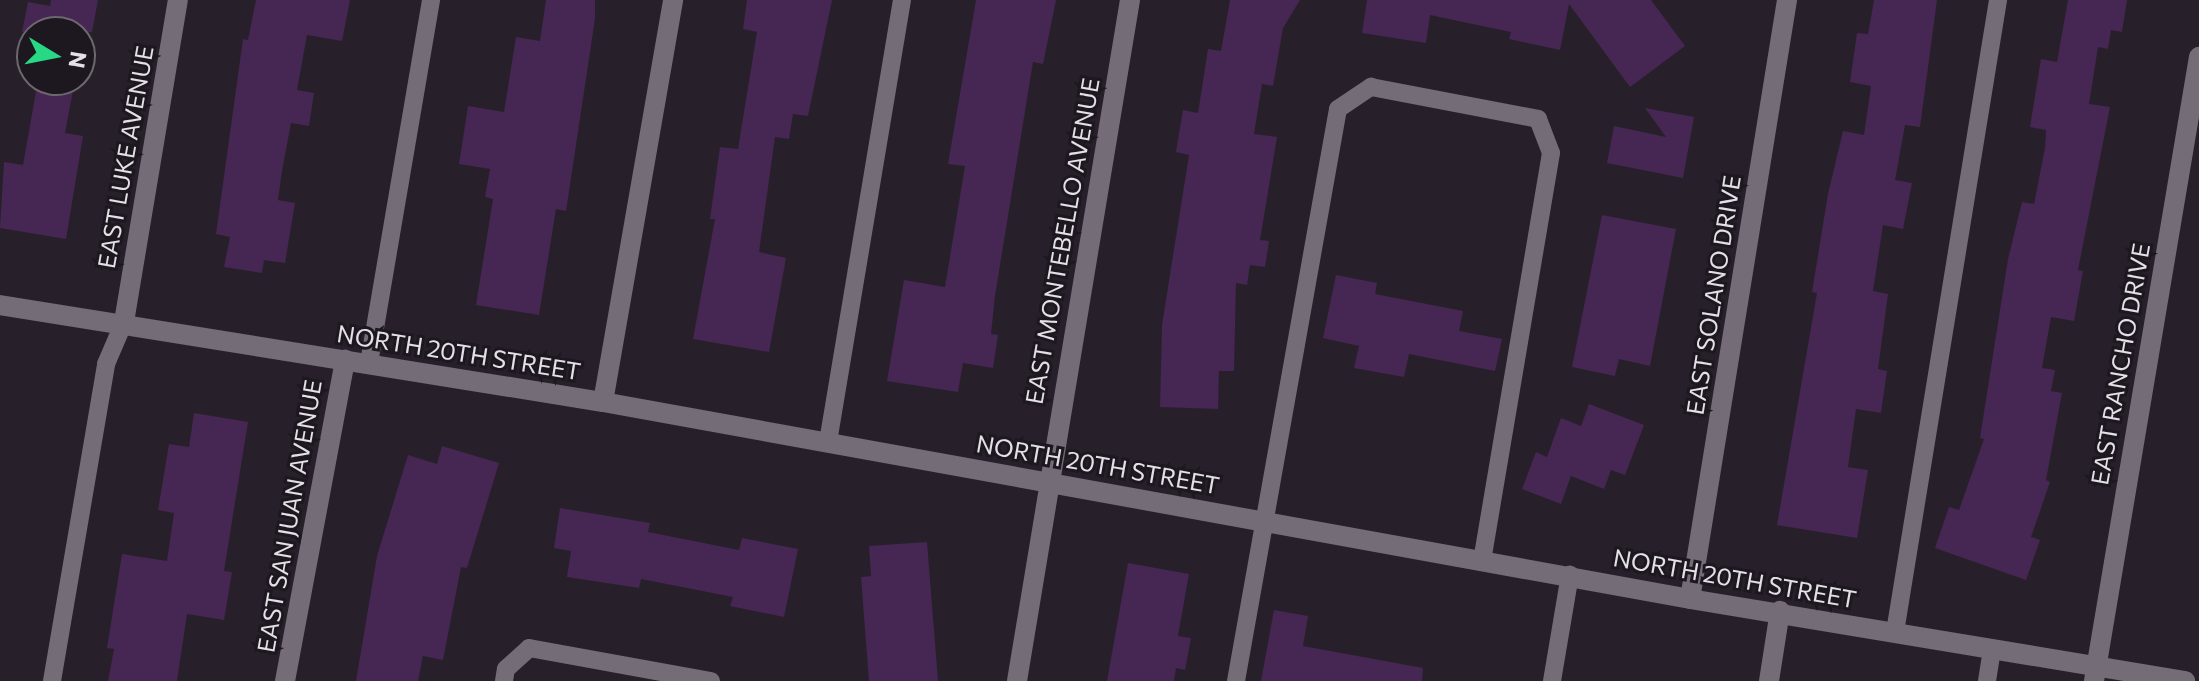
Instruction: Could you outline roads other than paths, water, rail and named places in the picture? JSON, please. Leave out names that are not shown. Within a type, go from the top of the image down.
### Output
[{"type":"street","name":"EAST LUKE AVENUE","points":[[124,322],[178,0]]},
{"type":"street","points":[[603,402],[673,0]]},
{"type":"street","name":"EAST MONTEBELLO AVENUE","points":[[1017,681],[1130,0]]},
{"type":"street","name":"EAST SOLANO DRIVE","points":[[1690,599],[1787,0]]},
{"type":"street","name":"EAST RANCHO DRIVE","points":[[2095,674],[2199,57]]},
{"type":"street","name":"NORTH 20TH STREET","points":[[0,305],[124,322],[603,402],[1690,599],[1780,611],[1992,649],[2095,674],[2185,681]]},
{"type":"street","name":"EAST SAN JUAN AVENUE","points":[[285,681],[345,360]]},
{"type":"street","points":[[1769,681],[1780,611]]},
{"type":"lane","points":[[369,363],[431,0]]},
{"type":"lane","points":[[828,442],[902,0]]},
{"type":"lane","points":[[1895,632],[1998,0]]},
{"type":"lane","points":[[1236,681],[1338,109],[1371,87],[1538,119],[1551,153],[1482,560]]},
{"type":"lane","points":[[52,681],[106,364],[124,322]]},
{"type":"lane","points":[[1552,681],[1570,575]]},
{"type":"lane","points":[[504,681],[506,669],[529,648],[711,681]]},
{"type":"lane","points":[[1987,681],[1992,649]]}]
